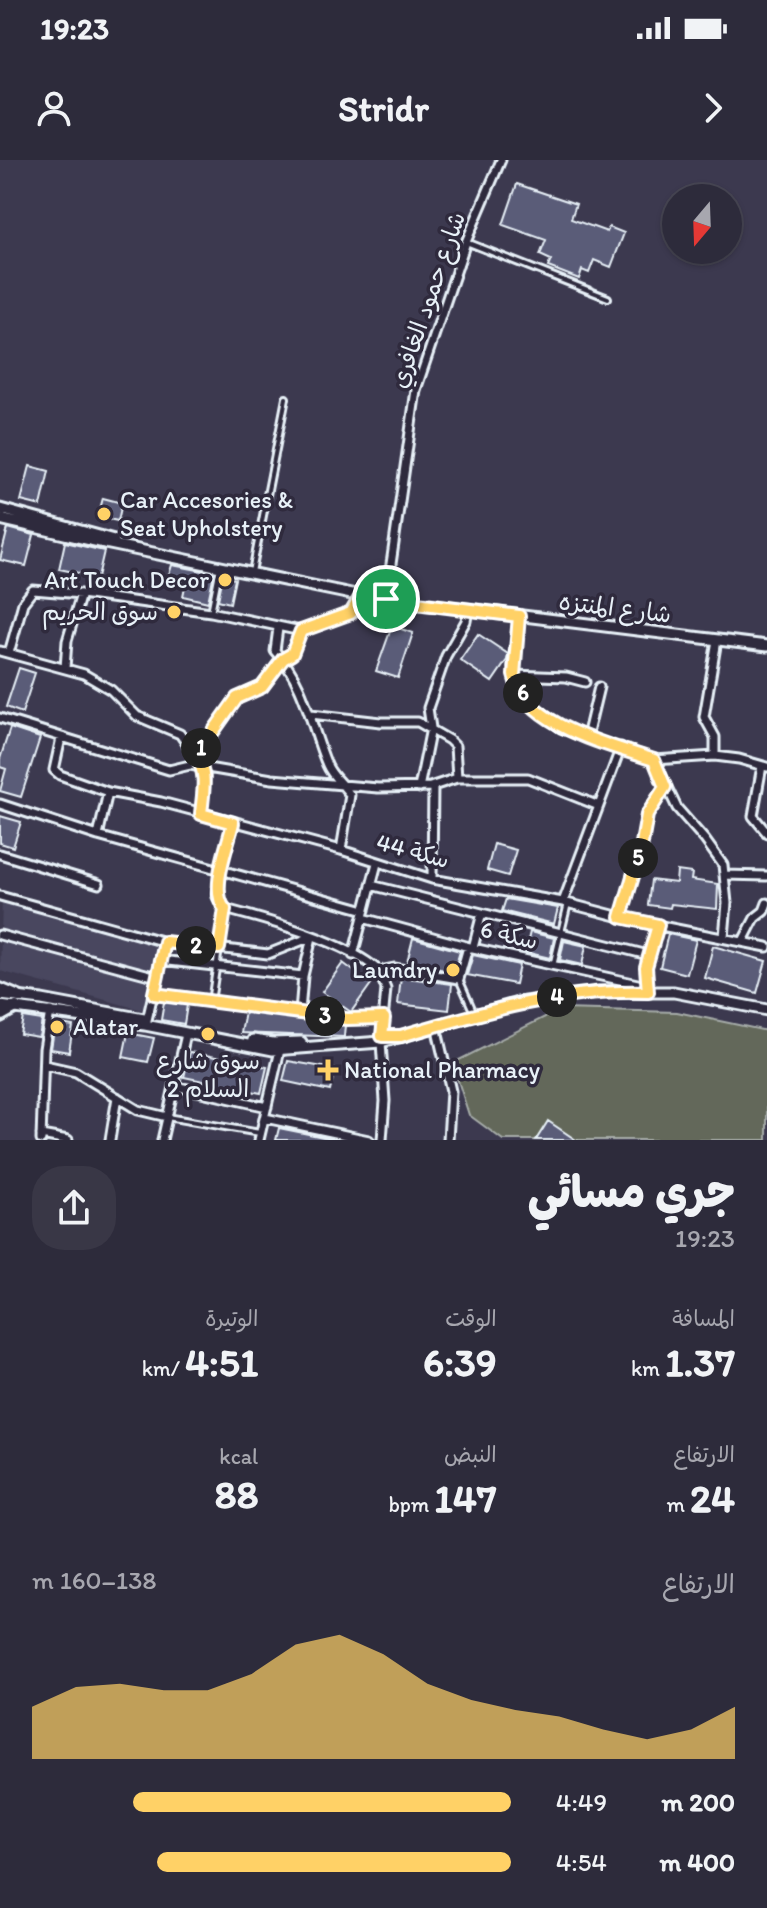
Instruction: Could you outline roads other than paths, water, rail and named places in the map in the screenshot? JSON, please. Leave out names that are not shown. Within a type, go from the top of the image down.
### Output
[{"type":"main road","points":[[0,989],[18,1002],[0,1016]]},
{"type":"street","name":"شارع حمود الغافري","points":[[386,599],[416,390],[466,242],[501,160]]},
{"type":"street","name":"شارع المنتزه","points":[[0,516],[361,596],[767,646]]},
{"type":"street","points":[[201,814],[205,777],[203,767],[180,734],[146,721],[84,674],[4,652],[27,596],[33,590],[81,594],[211,612],[301,631],[351,613],[361,596]]},
{"type":"street","points":[[65,668],[67,641],[81,594]]},
{"type":"street","points":[[419,788],[431,728],[428,708],[446,656],[466,621],[468,610]]},
{"type":"street","points":[[519,616],[514,675],[523,693],[550,720],[561,728],[654,760],[715,756],[765,766],[753,816],[767,833]]},
{"type":"street","points":[[278,628],[275,651],[283,659],[311,714],[328,767],[350,795],[341,850]]},
{"type":"street","points":[[196,756],[237,698],[262,687],[283,659],[292,654],[301,631]]},
{"type":"street","points":[[715,756],[715,737],[704,717],[717,640]]},
{"type":"street","points":[[514,675],[566,677],[585,682]]},
{"type":"street","points":[[587,737],[599,687]]},
{"type":"street","points":[[311,714],[381,722],[418,722],[455,746],[457,778]]},
{"type":"street","points":[[0,718],[169,770],[190,765],[272,779],[419,788],[457,778],[528,778],[599,806]]},
{"type":"street","name":"سكة 44","points":[[61,738],[54,770],[108,792],[161,802],[341,850],[432,879],[566,902],[621,917],[767,947]]},
{"type":"street","points":[[566,902],[621,747]]},
{"type":"street","points":[[654,760],[677,808],[716,855],[724,875],[727,918],[724,937]]},
{"type":"street","points":[[432,879],[433,786]]},
{"type":"street","points":[[621,917],[641,849],[647,815],[665,787]]},
{"type":"street","points":[[98,836],[108,792]]},
{"type":"street","name":"سكة 6","points":[[0,804],[470,947],[647,989]]},
{"type":"street","points":[[233,823],[217,897],[225,909],[277,923],[312,937],[353,955],[379,971],[386,989],[382,1039],[385,1101],[382,1140]]},
{"type":"street","points":[[0,854],[99,884]]},
{"type":"street","points":[[353,955],[377,863]]},
{"type":"street","points":[[724,875],[767,876]]},
{"type":"street","points":[[371,885],[648,955]]},
{"type":"street","points":[[0,896],[165,942],[268,954],[312,937]]},
{"type":"street","points":[[743,941],[767,903]]},
{"type":"street","points":[[379,971],[394,968],[459,979],[482,913]]},
{"type":"street","points":[[647,989],[648,955],[658,925]]},
{"type":"street","points":[[0,935],[157,977]]},
{"type":"street","points":[[300,1012],[303,976],[312,937]]},
{"type":"street","points":[[147,1020],[165,942]]},
{"type":"street","points":[[160,960],[303,976]]},
{"type":"street","points":[[0,995],[50,1011],[280,1050],[401,1036],[518,1003],[599,992],[647,989],[767,1010]]},
{"type":"street","points":[[154,994],[347,1019],[384,1018]]},
{"type":"street","points":[[0,1006],[18,1002],[147,1020],[273,1043],[382,1039]]},
{"type":"street","points":[[50,1011],[44,1049],[41,1137],[68,1140]]},
{"type":"street","points":[[436,1026],[451,1091],[448,1140]]},
{"type":"street","points":[[162,1140],[186,1034]]},
{"type":"street","points":[[260,1136],[280,1050]]},
{"type":"street","points":[[45,1065],[76,1072],[145,1113],[167,1117]]},
{"type":"street","points":[[175,1086],[267,1107]]},
{"type":"street","points":[[110,1140],[117,1097]]},
{"type":"street","points":[[265,1118],[369,1140]]},
{"type":"lane","points":[[466,242],[608,298]]},
{"type":"lane","points":[[252,572],[286,398]]},
{"type":"lane","points":[[211,612],[220,565]]},
{"type":"lane","points":[[553,966],[566,902]]},
{"type":"lane","points":[[211,1002],[225,909]]},
{"type":"lane","points":[[459,979],[475,1015]]},
{"type":"lane","points":[[167,1117],[260,1136]]},
{"type":"place","name":"Car Accesories & Seat Upholstery","points":[[104,514]]},
{"type":"place","name":"Art Touch Decor","points":[[225,580]]},
{"type":"place","name":"سوق الحريم","points":[[174,612]]},
{"type":"place","name":"Laundry","points":[[453,970]]},
{"type":"place","name":"Alatar","points":[[57,1027]]},
{"type":"place","name":"سوق شارع السلام 2","points":[[208,1034]]},
{"type":"place","name":"National Pharmacy","points":[[328,1070]]}]
